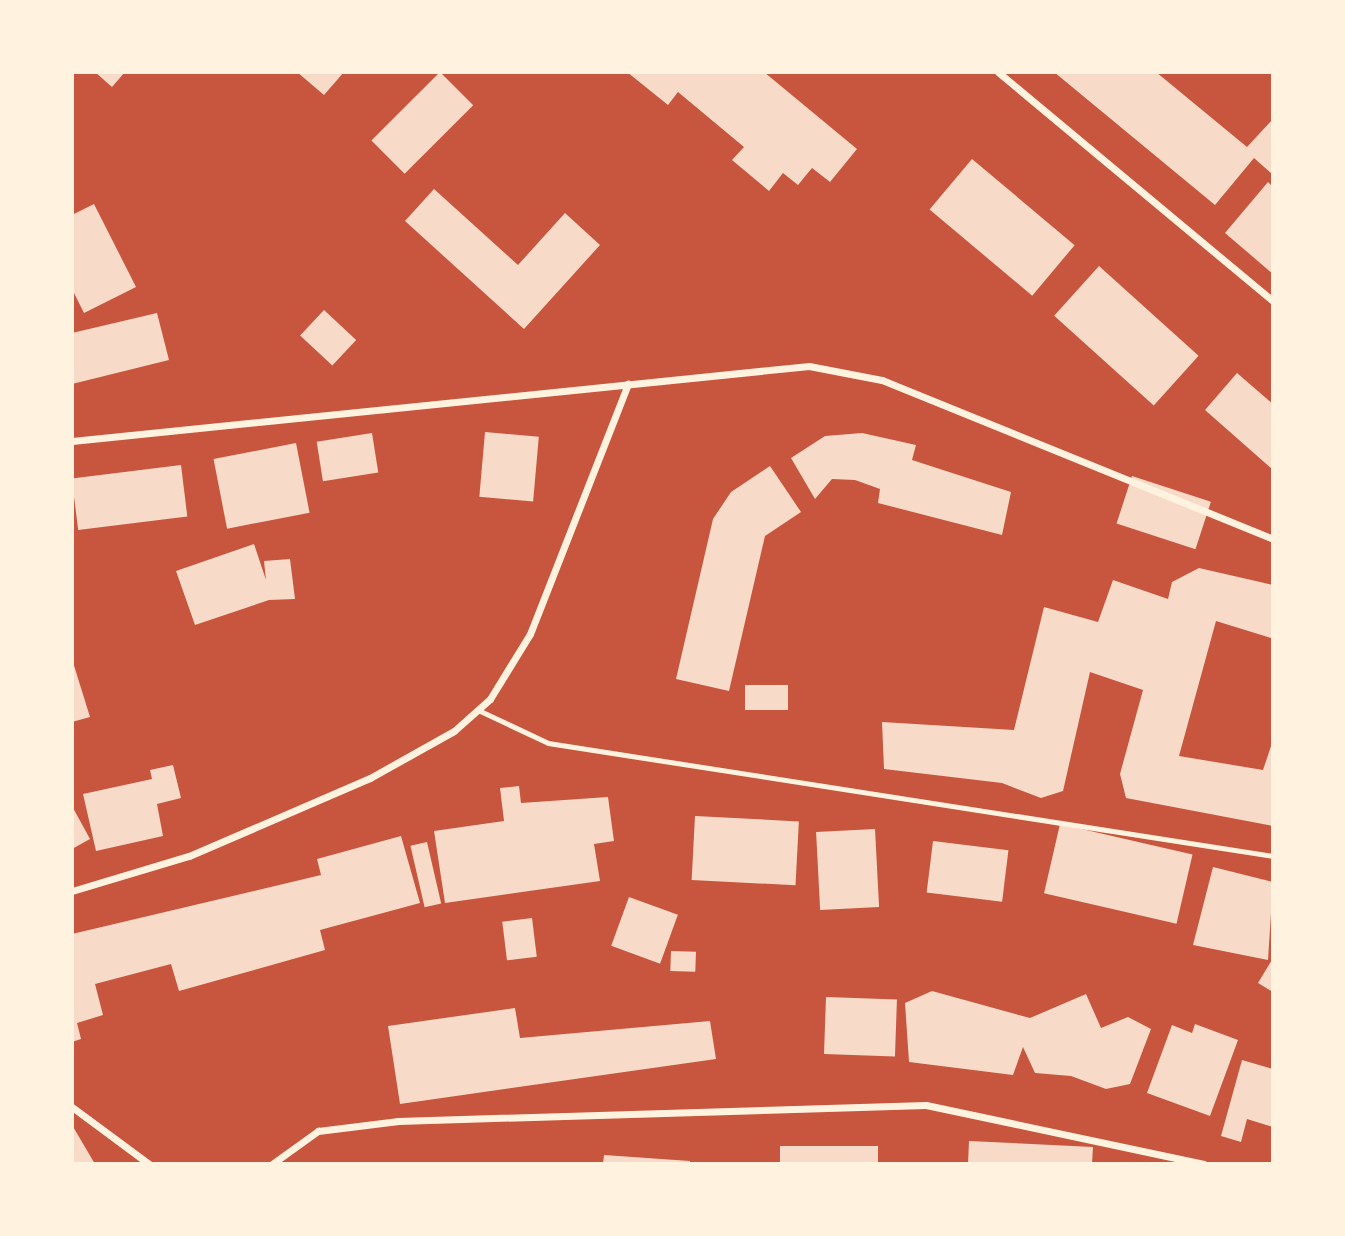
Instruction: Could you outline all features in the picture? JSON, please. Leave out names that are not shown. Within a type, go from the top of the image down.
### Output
[{"type":"street","points":[[998,72],[1273,301]]},
{"type":"street","points":[[72,441],[809,366],[882,380],[1273,539]]},
{"type":"street","points":[[72,891],[189,856],[370,778],[454,731],[478,710],[530,634],[628,384]]},
{"type":"street","points":[[272,1164],[318,1131],[398,1121],[926,1105],[1204,1164]]},
{"type":"street","points":[[72,1107],[149,1164]]},
{"type":"lane","points":[[478,710],[548,743],[1273,856]]},
{"type":"building","points":[[95,72],[125,72],[112,87]]},
{"type":"building","points":[[297,72],[344,72],[324,95]]},
{"type":"building","points":[[440,72],[473,105],[405,174],[371,141]]},
{"type":"building","points":[[627,72],[764,72],[857,149],[830,182],[812,168],[798,185],[783,173],[769,191],[732,160],[744,147],[678,92],[668,105]]},
{"type":"building","points":[[1054,72],[1156,72],[1247,147],[1273,119],[1273,175],[1254,158],[1215,205]]},
{"type":"building","points":[[972,159],[1075,245],[1032,296],[930,210]]},
{"type":"building","points":[[1268,182],[1273,187],[1273,274],[1225,233]]},
{"type":"building","points":[[434,189],[518,265],[565,213],[600,245],[524,329],[405,221]]},
{"type":"building","points":[[94,204],[136,287],[84,313],[72,289],[72,215]]},
{"type":"building","points":[[1099,266],[1199,356],[1154,405],[1054,316]]},
{"type":"building","points":[[324,310],[356,340],[332,366],[300,336]]},
{"type":"building","points":[[157,313],[169,360],[72,384],[72,333]]},
{"type":"building","points":[[1237,373],[1273,404],[1273,470],[1205,410]]},
{"type":"building","points":[[485,432],[539,437],[533,501],[479,497]]},
{"type":"building","points":[[372,433],[378,473],[323,481],[317,442]]},
{"type":"building","points":[[862,433],[916,445],[912,460],[1011,492],[1002,535],[878,503],[880,489],[855,480],[832,479],[815,499],[791,458],[825,436]]},
{"type":"building","points":[[296,443],[310,513],[227,529],[214,459]]},
{"type":"building","points":[[181,465],[187,517],[78,530],[72,478]]},
{"type":"building","points":[[770,466],[801,512],[765,536],[729,691],[676,679],[713,519],[731,492]]},
{"type":"building","points":[[1132,476],[1211,502],[1195,549],[1117,524]]},
{"type":"building","points":[[254,544],[266,580],[264,561],[290,559],[295,599],[269,600],[195,625],[176,571]]},
{"type":"building","points":[[1199,568],[1273,585],[1273,629],[1271,638],[1216,621],[1179,756],[1263,770],[1273,740],[1273,826],[1126,798],[1120,774],[1143,690],[1090,672],[1063,791],[1041,798],[1002,783],[884,769],[882,722],[1014,730],[1044,607],[1098,622],[1113,580],[1168,599],[1172,582]]},
{"type":"building","points":[[72,659],[90,717],[72,722]]},
{"type":"building","points":[[745,685],[788,685],[788,710],[745,710]]},
{"type":"building","points":[[173,765],[181,798],[157,804],[163,836],[96,851],[83,794],[152,779],[150,770]]},
{"type":"building","points":[[519,786],[521,803],[608,797],[614,841],[594,844],[600,881],[445,903],[434,831],[504,821],[500,788]]},
{"type":"building","points":[[72,806],[90,839],[72,849]]},
{"type":"building","points":[[695,816],[799,821],[796,885],[692,880]]},
{"type":"building","points":[[1060,824],[1193,855],[1177,924],[1044,893]]},
{"type":"building","points":[[875,829],[879,907],[820,910],[816,832]]},
{"type":"building","points":[[401,836],[420,903],[320,930],[325,950],[179,991],[171,964],[95,984],[103,1015],[77,1023],[81,1039],[72,1042],[72,934],[321,875],[317,859]]},
{"type":"building","points":[[933,841],[1008,850],[1002,902],[927,893]]},
{"type":"building","points":[[427,842],[441,903],[425,907],[410,846]]},
{"type":"building","points":[[1213,867],[1273,882],[1268,960],[1193,945]]},
{"type":"building","points":[[629,897],[678,915],[660,964],[611,946]]},
{"type":"building","points":[[532,918],[537,957],[507,960],[502,922]]},
{"type":"building","points":[[671,951],[696,952],[695,972],[670,971]]},
{"type":"building","points":[[1273,958],[1273,992],[1258,983]]},
{"type":"building","points":[[932,991],[1030,1018],[1086,994],[1101,1028],[1128,1017],[1151,1029],[1130,1084],[1106,1089],[1071,1076],[1035,1073],[1023,1047],[1013,1075],[909,1062],[905,1003]]},
{"type":"building","points":[[826,997],[897,999],[895,1056],[824,1054]]},
{"type":"building","points":[[515,1008],[520,1038],[710,1021],[716,1059],[400,1104],[388,1026]]},
{"type":"building","points":[[1195,1024],[1238,1040],[1210,1116],[1147,1093],[1172,1025],[1192,1033]]},
{"type":"building","points":[[1242,1060],[1273,1069],[1273,1127],[1247,1119],[1241,1142],[1221,1136]]},
{"type":"building","points":[[72,1125],[95,1164],[72,1164]]},
{"type":"building","points":[[969,1141],[1093,1147],[1092,1164],[968,1164]]},
{"type":"building","points":[[780,1146],[878,1146],[878,1164],[780,1164]]},
{"type":"building","points":[[604,1155],[690,1161],[690,1164],[603,1164]]}]
